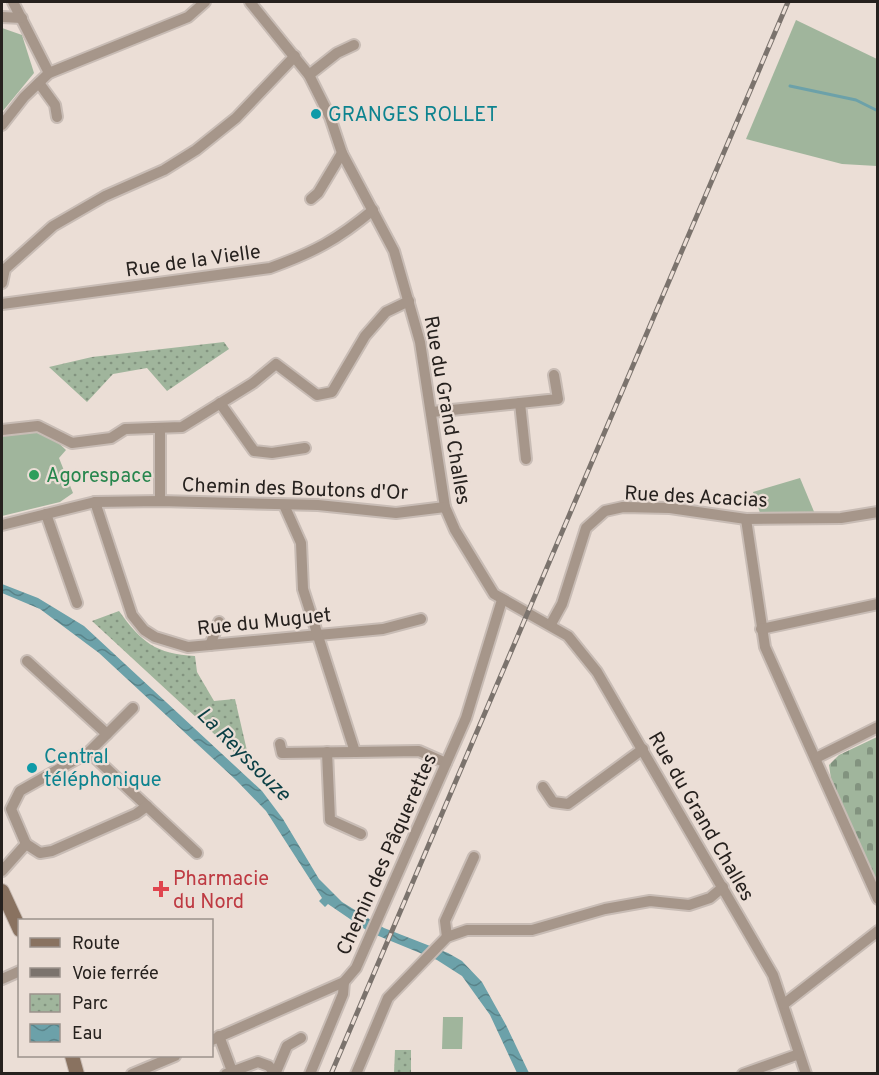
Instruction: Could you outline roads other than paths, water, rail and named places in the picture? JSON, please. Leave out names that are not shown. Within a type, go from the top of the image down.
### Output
[{"type":"main road","points":[[2,891],[18,926]]},
{"type":"main road","points":[[72,1057],[76,1074]]},
{"type":"street","points":[[13,2],[50,73]]},
{"type":"street","points":[[20,2],[21,16]]},
{"type":"street","points":[[2,125],[50,73],[188,17],[205,2]]},
{"type":"street","name":"Rue du Grand Challes","points":[[250,2],[309,75],[330,117],[342,153],[394,251],[420,342],[445,507],[486,584],[502,600],[551,624],[568,636],[597,672],[773,975],[806,1074]]},
{"type":"street","points":[[2,17],[21,16]]},
{"type":"street","points":[[309,75],[337,52],[354,45]]},
{"type":"street","points":[[2,283],[5,269],[53,226],[105,196],[164,170],[196,150],[236,118],[295,56]]},
{"type":"street","points":[[39,83],[55,105],[57,117]]},
{"type":"street","points":[[311,200],[318,193],[342,153]]},
{"type":"street","name":"Rue de la Vielle","points":[[2,304],[270,268],[302,257],[342,236],[373,210]]},
{"type":"street","points":[[2,430],[39,426],[72,443],[111,438],[125,429],[182,427],[276,364],[317,395],[332,392],[365,336],[386,312],[409,301]]},
{"type":"street","points":[[432,412],[558,399],[554,375]]},
{"type":"street","points":[[220,403],[254,451],[272,453],[305,448]]},
{"type":"street","points":[[520,403],[526,459]]},
{"type":"street","points":[[160,429],[160,501]]},
{"type":"street","name":"Chemin des Boutons d'Or","points":[[2,525],[95,502],[160,501],[318,505],[396,513],[445,507]]},
{"type":"street","name":"Rue du Muguet","points":[[95,502],[132,615],[144,630],[168,643],[188,647],[319,633],[383,629],[421,619]]},
{"type":"street","points":[[284,505],[302,543],[303,589],[319,633],[355,752]]},
{"type":"street","name":"Rue des Acacias","points":[[551,624],[562,604],[586,528],[605,511],[623,507],[670,508],[746,519],[841,518],[878,512]]},
{"type":"street","points":[[46,514],[77,603]]},
{"type":"street","points":[[746,519],[765,647],[878,899]]},
{"type":"street","name":"Chemin des Pâquerettes","points":[[215,1038],[344,982],[356,968],[466,718],[502,600]]},
{"type":"street","points":[[761,629],[878,604]]},
{"type":"street","points":[[210,645],[219,622]]},
{"type":"street","points":[[27,661],[107,734]]},
{"type":"street","points":[[133,708],[89,752],[20,791],[11,809],[26,844],[40,853],[136,814],[147,806]]},
{"type":"street","points":[[816,758],[878,727]]},
{"type":"street","points":[[280,744],[282,753],[419,751],[446,763]]},
{"type":"street","points":[[543,787],[553,802],[568,804],[643,749]]},
{"type":"street","points":[[89,752],[197,853]]},
{"type":"street","points":[[327,752],[330,820],[361,834]]},
{"type":"street","points":[[2,871],[26,844]]},
{"type":"street","points":[[443,941],[445,921],[474,857]]},
{"type":"street","points":[[356,1074],[388,998],[443,941],[467,930],[532,930],[605,909],[650,901],[689,905],[710,898],[723,887]]},
{"type":"street","points":[[784,1004],[878,931]]},
{"type":"street","points":[[2,979],[18,972]]},
{"type":"street","points":[[310,1074],[343,994],[344,982]]},
{"type":"street","points":[[215,1038],[229,1072],[258,1062],[276,1073],[287,1046],[301,1038]]},
{"type":"street","points":[[743,1074],[799,1054]]},
{"type":"street","points":[[132,1074],[173,1057]]},
{"type":"water","points":[[2,584],[38,598],[84,626],[262,791],[283,819],[319,879],[342,902],[384,928],[448,953],[462,961],[482,982],[529,1073],[517,1073],[490,1015],[462,976],[437,960],[369,932],[328,904],[325,907],[319,901],[322,898],[266,811],[236,780],[99,653],[40,609],[2,593]]},
{"type":"waterway","points":[[790,86],[856,100],[878,111]]},
{"type":"railway","points":[[331,1074],[788,2]]},
{"type":"place","name":"GRANGES ROLLET","points":[[316,114]]},
{"type":"place","name":"Agorespace","points":[[34,475]]},
{"type":"place","name":"Central téléphonique","points":[[32,768]]},
{"type":"place","name":"Pharmacie du Nord","points":[[161,889]]},
{"type":"water label","name":"La Reyssouze","points":[[244,754]]}]
